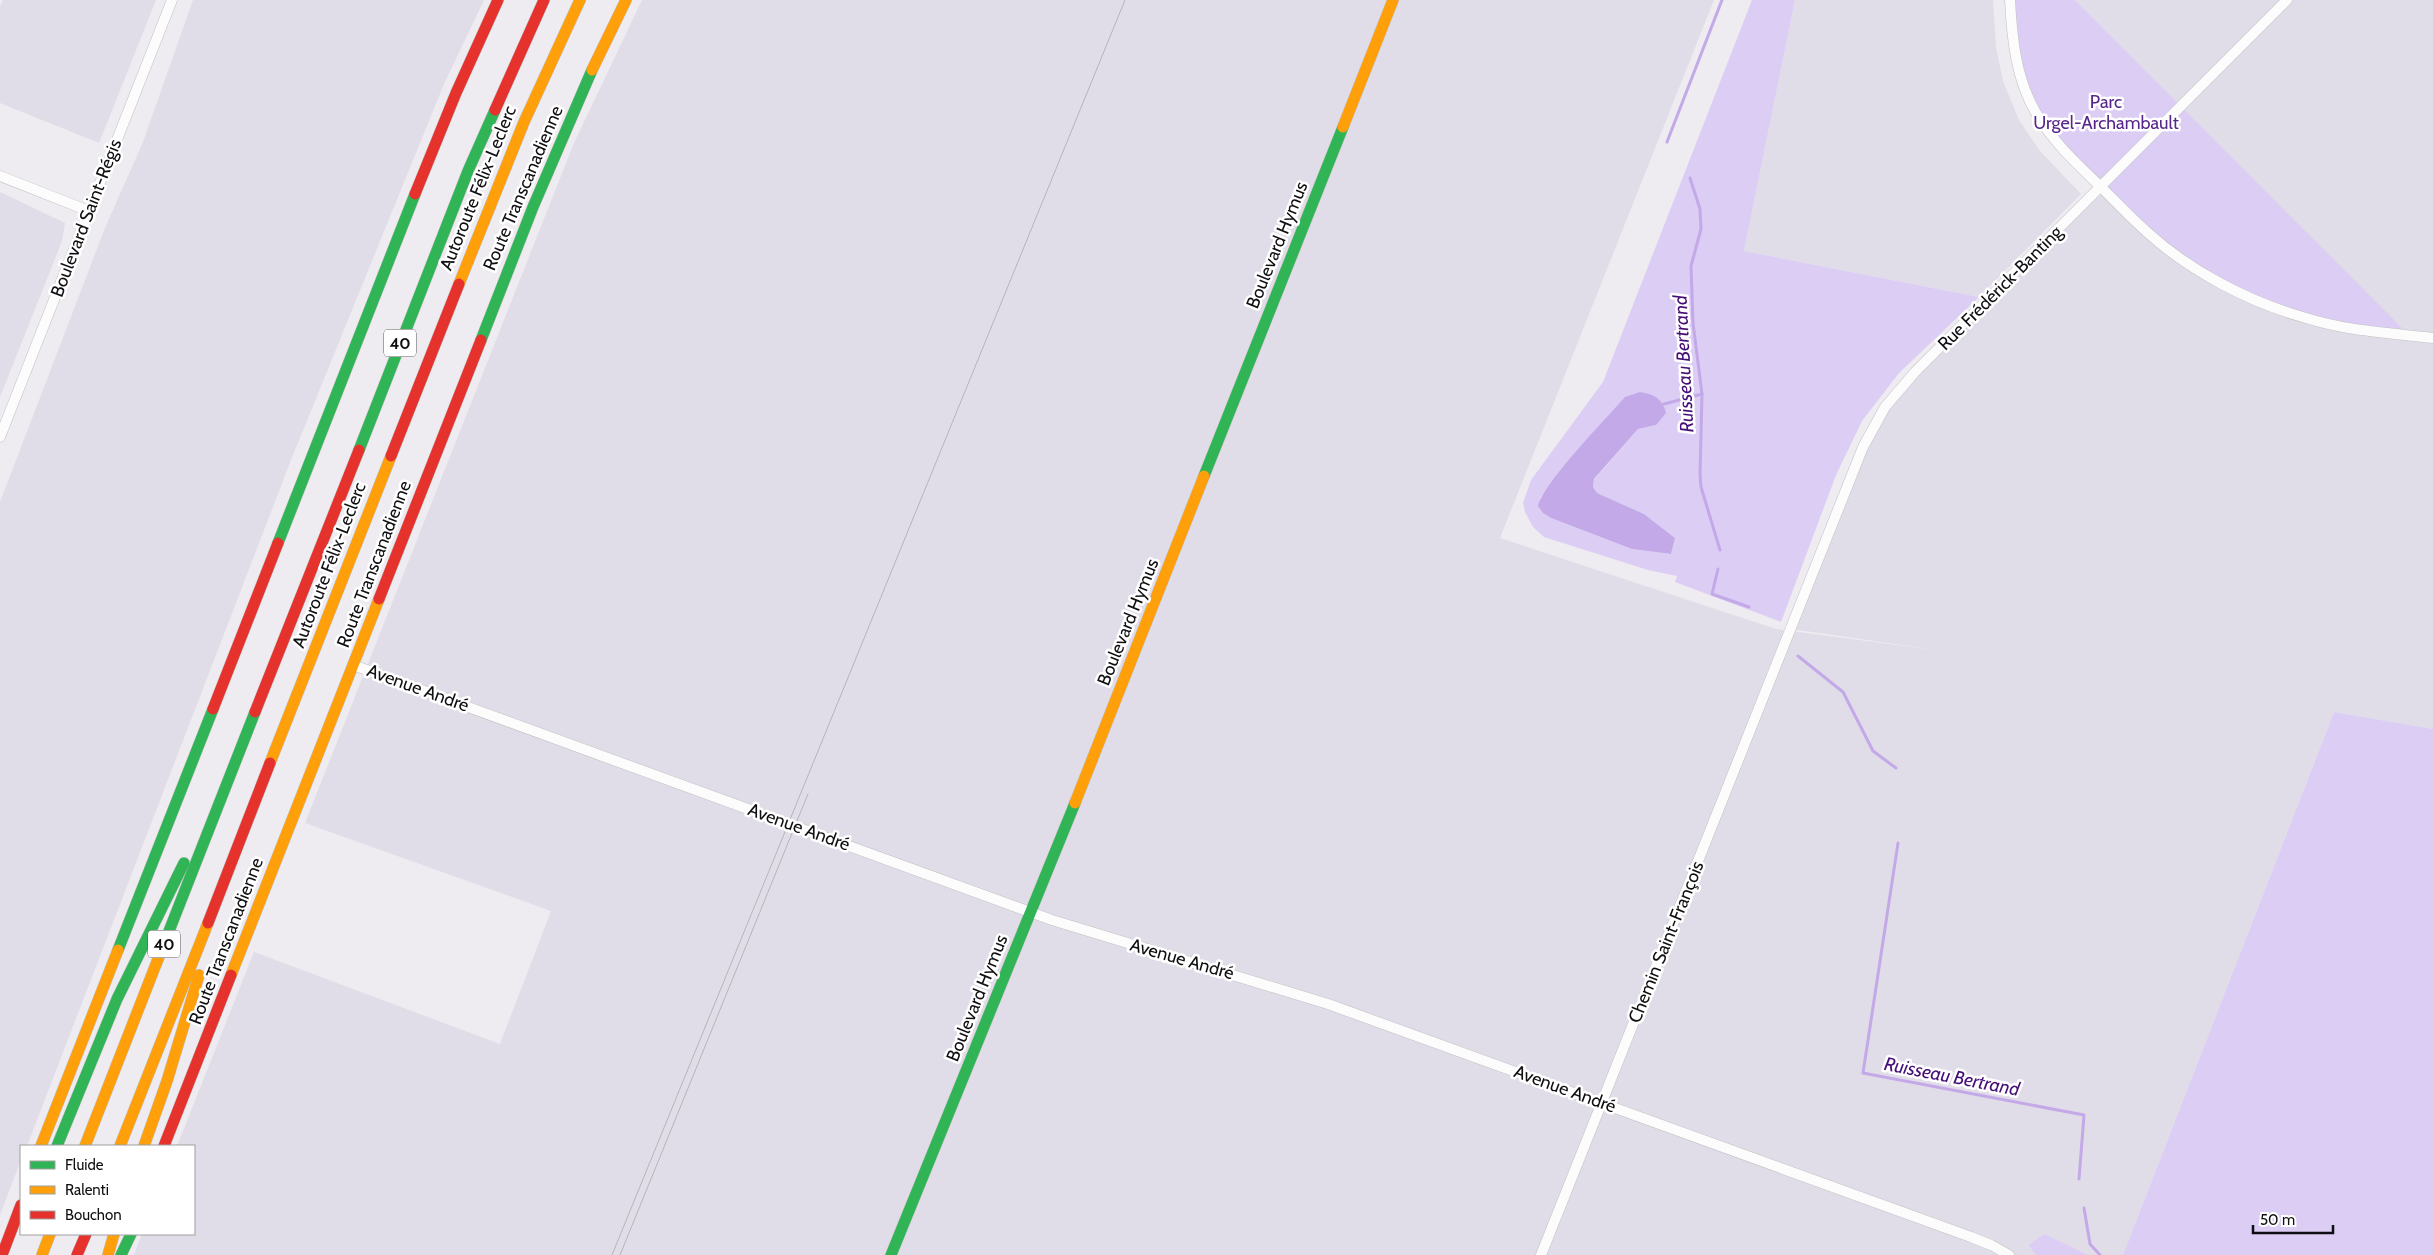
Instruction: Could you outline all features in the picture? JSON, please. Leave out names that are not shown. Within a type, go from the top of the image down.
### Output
[{"type":"main road","points":[[41,1145],[405,217],[456,93],[498,0]]},
{"type":"main road","name":"Autoroute Félix-Leclerc","points":[[85,1145],[468,171],[544,0]]},
{"type":"main road","name":"Autoroute Félix-Leclerc","points":[[120,1145],[488,207],[524,122],[580,0]]},
{"type":"main road","name":"Route Transcanadienne","points":[[164,1145],[536,198],[591,72],[626,0]]},
{"type":"main road","name":"Boulevard Hymus","points":[[892,1255],[1031,912],[1393,0]]},
{"type":"main road","points":[[57,1145],[117,999],[243,743]]},
{"type":"main road","points":[[144,1145],[167,1081],[238,844]]},
{"type":"main road","points":[[2,1255],[20,1210]]},
{"type":"main road","points":[[42,1255],[50,1235]]},
{"type":"main road","points":[[77,1255],[86,1235]]},
{"type":"main road","points":[[108,1255],[114,1235]]},
{"type":"main road","points":[[122,1255],[131,1235]]},
{"type":"street","name":"Boulevard Saint-Régis","points":[[0,437],[172,0]]},
{"type":"street","points":[[2010,0],[2012,44],[2022,81],[2036,112],[2061,148],[2148,233],[2184,261],[2244,295],[2306,318],[2377,332],[2433,338]]},
{"type":"street","name":"Rue Frédérick-Banting","points":[[1790,629],[1863,447],[1885,407],[1915,372],[2287,0]]},
{"type":"street","points":[[0,176],[89,212]]},
{"type":"street","name":"Chemin Saint-François","points":[[1541,1255],[1790,629]]},
{"type":"street","name":"Avenue André","points":[[353,665],[1031,912],[1328,1004],[1977,1239],[2009,1255]]},
{"type":"shaded area","points":[[3,0],[156,0],[99,143],[0,103],[0,6]]},
{"type":"shaded area","points":[[193,0],[484,0],[444,84],[291,460],[27,1145],[20,1145],[20,1163],[0,1215],[0,502],[105,228],[143,142]]},
{"type":"shaded area","points":[[642,0],[1714,0],[1500,538],[1776,629],[1943,651],[1791,629],[1885,407],[2101,187],[2408,335],[2075,0],[2433,0],[2433,729],[2334,712],[2123,1255],[134,1255],[142,1235],[195,1235],[195,1145],[177,1145],[254,952],[500,1044],[551,911],[305,823],[574,143]]},
{"type":"shaded area","points":[[1795,0],[1993,0],[1996,48],[2003,81],[2019,120],[2040,151],[2081,194],[1979,297],[1744,251]]},
{"type":"shaded area","points":[[0,192],[65,223],[62,241],[0,397]]},
{"type":"shaded area","points":[[1640,392],[1657,398],[1663,404],[1666,413],[1656,425],[1638,429],[1594,479],[1593,487],[1597,493],[1644,514],[1675,538],[1671,554],[1632,549],[1551,518],[1543,513],[1538,506],[1551,482],[1625,397]]},
{"type":"green space","points":[[1752,0],[1795,0],[1744,251],[1979,297],[1899,373],[1862,421],[1836,475],[1781,622],[1675,582],[1677,576],[1648,570],[1544,537],[1533,527],[1525,512],[1523,503],[1531,480],[1603,382]],"holes":[[[1625,398],[1656,425],[1638,429],[1594,480],[1593,487],[1597,493],[1644,514],[1675,538],[1671,554],[1632,549],[1551,518],[1540,498]]]},
{"type":"green space","name":"Parc Urgel-Archambault","points":[[2010,0],[2075,0],[2409,335],[2306,319],[2244,295],[2184,261],[2061,148],[2022,81]]},
{"type":"green space","points":[[2334,712],[2433,729],[2433,1255],[2123,1255]]},
{"type":"green space","points":[[2044,1234],[2088,1255],[2036,1255],[2029,1245]]},
{"type":"waterway","name":"Ruisseau Bertrand","points":[[1667,142],[1722,0]]},
{"type":"waterway","name":"Ruisseau Bertrand","points":[[1690,178],[1700,209],[1701,229],[1691,266],[1693,323],[1702,394],[1701,487],[1720,550]]},
{"type":"waterway","points":[[1664,404],[1702,394]]},
{"type":"waterway","name":"Ruisseau Bertrand","points":[[1718,569],[1712,594],[1749,607]]},
{"type":"waterway","name":"Ruisseau Bertrand","points":[[1798,656],[1843,692],[1873,751],[1896,768]]},
{"type":"waterway","name":"Ruisseau Bertrand","points":[[1898,843],[1863,1073],[2084,1115],[2079,1179]]},
{"type":"waterway","name":"Ruisseau Bertrand","points":[[2084,1208],[2090,1244],[2100,1255]]},
{"type":"tram line","points":[[612,1255],[1125,0]]},
{"type":"tram line","points":[[620,1255],[808,794]]},
{"type":"traffic: fast","points":[[481,340],[533,207],[592,70]]},
{"type":"traffic: fast","points":[[359,450],[468,171],[495,110]]},
{"type":"traffic: fast","points":[[1204,476],[1343,127]]},
{"type":"traffic: fast","points":[[278,543],[415,194]]},
{"type":"traffic: fast","points":[[118,950],[213,709]]},
{"type":"traffic: fast","points":[[160,954],[255,712]]},
{"type":"traffic: fast","points":[[891,1255],[1075,803]]},
{"type":"traffic: fast","points":[[57,1145],[117,999],[184,863]]},
{"type":"traffic: fast","points":[[121,1255],[131,1235]]},
{"type":"traffic: slow","points":[[459,284],[524,122],[580,0]]},
{"type":"traffic: slow","points":[[592,70],[626,0]]},
{"type":"traffic: slow","points":[[1343,127],[1393,0]]},
{"type":"traffic: slow","points":[[270,763],[391,456]]},
{"type":"traffic: slow","points":[[1075,803],[1204,476]]},
{"type":"traffic: slow","points":[[231,975],[379,599]]},
{"type":"traffic: slow","points":[[120,1145],[208,923]]},
{"type":"traffic: slow","points":[[41,1145],[118,950]]},
{"type":"traffic: slow","points":[[85,1145],[160,954]]},
{"type":"traffic: slow","points":[[144,1145],[167,1081],[199,975]]},
{"type":"traffic: slow","points":[[42,1255],[50,1235]]},
{"type":"traffic: slow","points":[[108,1255],[114,1235]]},
{"type":"traffic: jam","points":[[415,194],[456,93],[498,0]]},
{"type":"traffic: jam","points":[[495,110],[544,0]]},
{"type":"traffic: jam","points":[[391,456],[459,284]]},
{"type":"traffic: jam","points":[[379,599],[481,340]]},
{"type":"traffic: jam","points":[[255,712],[359,450]]},
{"type":"traffic: jam","points":[[213,709],[278,543]]},
{"type":"traffic: jam","points":[[208,923],[270,763]]},
{"type":"traffic: jam","points":[[164,1145],[231,975]]},
{"type":"traffic: jam","points":[[2,1255],[20,1208]]},
{"type":"traffic: jam","points":[[77,1255],[86,1235]]}]
